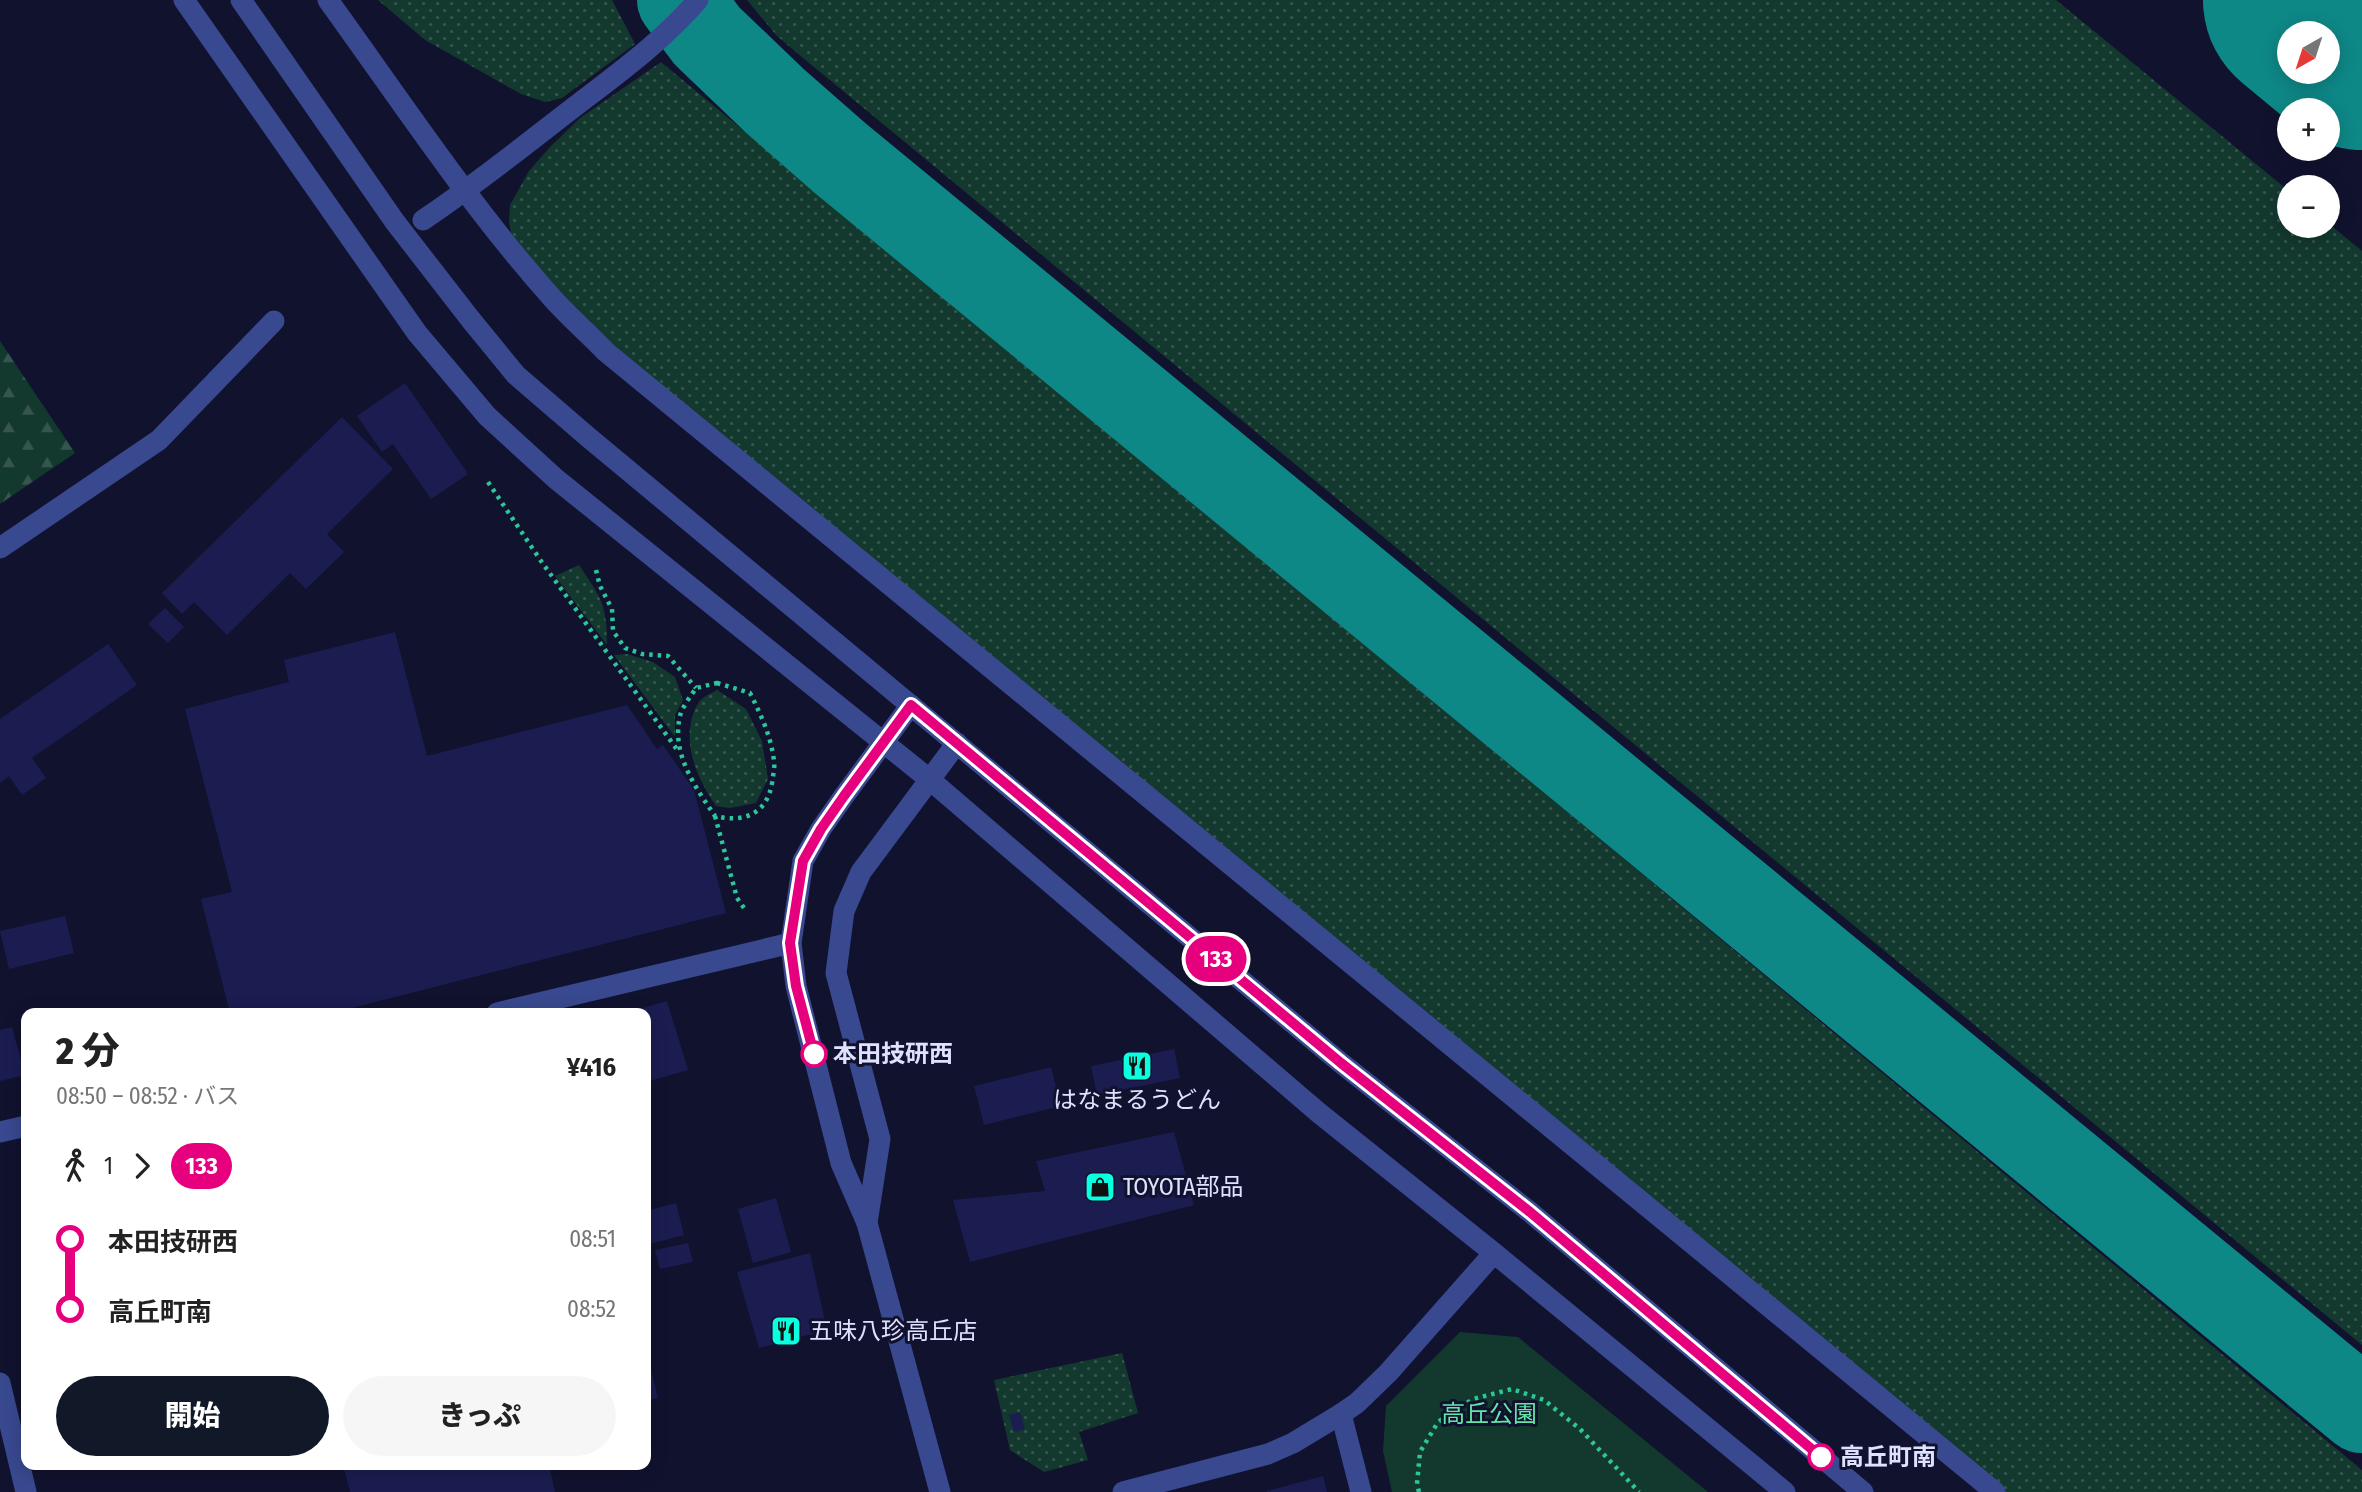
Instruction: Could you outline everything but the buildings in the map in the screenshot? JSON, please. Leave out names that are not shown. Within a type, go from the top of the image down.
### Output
[{"type":"street","points":[[184,0],[417,333],[487,416],[556,479],[929,779],[1319,1113],[1785,1492]]},
{"type":"street","points":[[241,0],[395,222],[516,375],[1341,1063],[1530,1212],[1863,1492]]},
{"type":"street","points":[[328,0],[518,258],[555,301],[607,352],[1995,1492]]},
{"type":"street","points":[[423,219],[467,191],[650,48],[698,0]]},
{"type":"street","points":[[0,548],[159,440],[274,321]]},
{"type":"street","points":[[911,705],[821,829],[803,861],[790,943],[796,986],[841,1163],[867,1223],[940,1492]]},
{"type":"street","points":[[867,1223],[880,1139],[836,973],[844,911],[861,872],[957,743]]},
{"type":"street","points":[[517,1008],[790,943]]},
{"type":"street","points":[[0,1132],[21,1127]]},
{"type":"street","points":[[1123,1492],[1268,1454],[1293,1443],[1342,1414],[1388,1373],[1494,1253]]},
{"type":"street","points":[[0,1384],[26,1492]]},
{"type":"street","points":[[1342,1414],[1361,1492]]},
{"type":"path","points":[[488,482],[541,561],[678,752],[715,816],[737,898],[744,908]]},
{"type":"path","points":[[596,569],[600,586],[612,609],[613,631],[625,648],[642,654],[668,656],[696,688]]},
{"type":"path","points":[[678,752],[680,715],[696,688],[717,683],[750,693],[766,726],[775,763],[770,795],[755,814],[733,820],[715,816]]},
{"type":"path","points":[[1419,1492],[1417,1484],[1420,1452],[1438,1422],[1473,1399],[1512,1389],[1544,1400],[1580,1429],[1639,1492]]},
{"type":"green space","points":[[378,0],[612,0],[635,44],[562,98],[545,102],[521,94],[425,40]]},
{"type":"green space","points":[[747,0],[2056,0],[2277,181],[2277,238],[2340,238],[2340,233],[2362,251],[2362,1345],[797,53],[776,35]]},
{"type":"green space","points":[[661,62],[2362,1470],[2362,1492],[2006,1492],[668,393],[571,308],[512,239],[509,222],[510,205],[529,171],[550,147],[580,118]]},
{"type":"green space","points":[[0,341],[75,453],[0,504]]},
{"type":"green space","points":[[579,565],[604,610],[607,645],[555,576]]},
{"type":"green space","points":[[627,654],[653,662],[675,677],[683,700],[675,715],[675,737],[614,655]]},
{"type":"green space","points":[[717,690],[746,709],[762,741],[768,779],[756,803],[730,808],[716,806],[696,769],[690,742],[693,715],[700,700]]},
{"type":"green space","name":"高丘公園","points":[[1460,1332],[1518,1337],[1708,1492],[1392,1492],[1383,1451],[1386,1406]]},
{"type":"green space","points":[[1122,1353],[1138,1413],[1079,1432],[1088,1460],[1044,1472],[1010,1450],[994,1380]]},
{"type":"taxiway","points":[[680,0],[707,36],[840,158],[2362,1410]]},
{"type":"runway","points":[[2310,0],[2362,43]]},
{"type":"bus line","name":"133","points":[[814,1054],[796,986],[790,943],[803,861],[821,829],[911,705],[1341,1063],[1530,1212],[1821,1457]]},
{"type":"place","name":"本田技研西","points":[[814,1054]]},
{"type":"place","name":"はなまるうどん","points":[[1137,1066]]},
{"type":"place","name":"TOYOTA部品","points":[[1100,1187]]},
{"type":"place","name":"五味八珍高丘店","points":[[786,1331]]},
{"type":"place","name":"高丘町南","points":[[1821,1457]]}]
